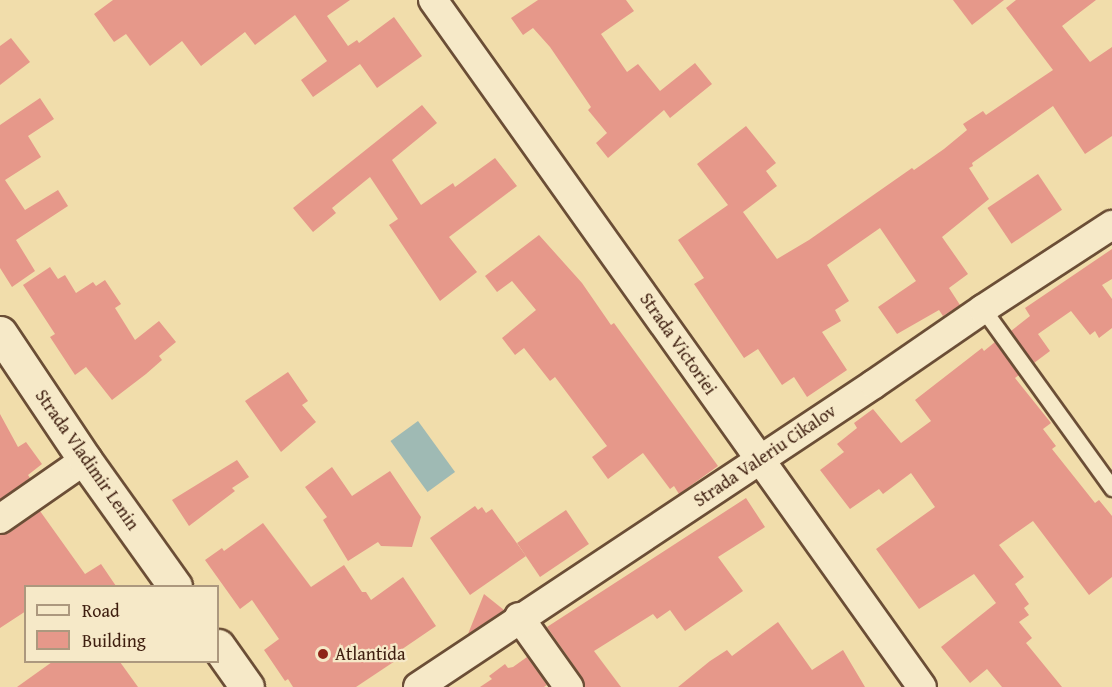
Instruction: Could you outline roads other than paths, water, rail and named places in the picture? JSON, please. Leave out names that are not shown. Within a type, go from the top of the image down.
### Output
[{"type":"main road","name":"Strada Vladimir Lenin","points":[[0,333],[85,460],[174,585]]},
{"type":"main road","points":[[219,647],[247,687]]},
{"type":"street","name":"Strada Victoriei","points":[[433,0],[922,687]]},
{"type":"street","name":"Strada Valeriu Cikalov","points":[[418,687],[519,617],[760,460],[1112,225]]},
{"type":"street","points":[[0,519],[85,460]]},
{"type":"street","points":[[519,617],[569,687]]},
{"type":"lane","points":[[983,309],[1112,488]]},
{"type":"water","points":[[418,421],[455,472],[428,492],[390,441]]},
{"type":"place","name":"Atlantida","points":[[323,654]]}]
